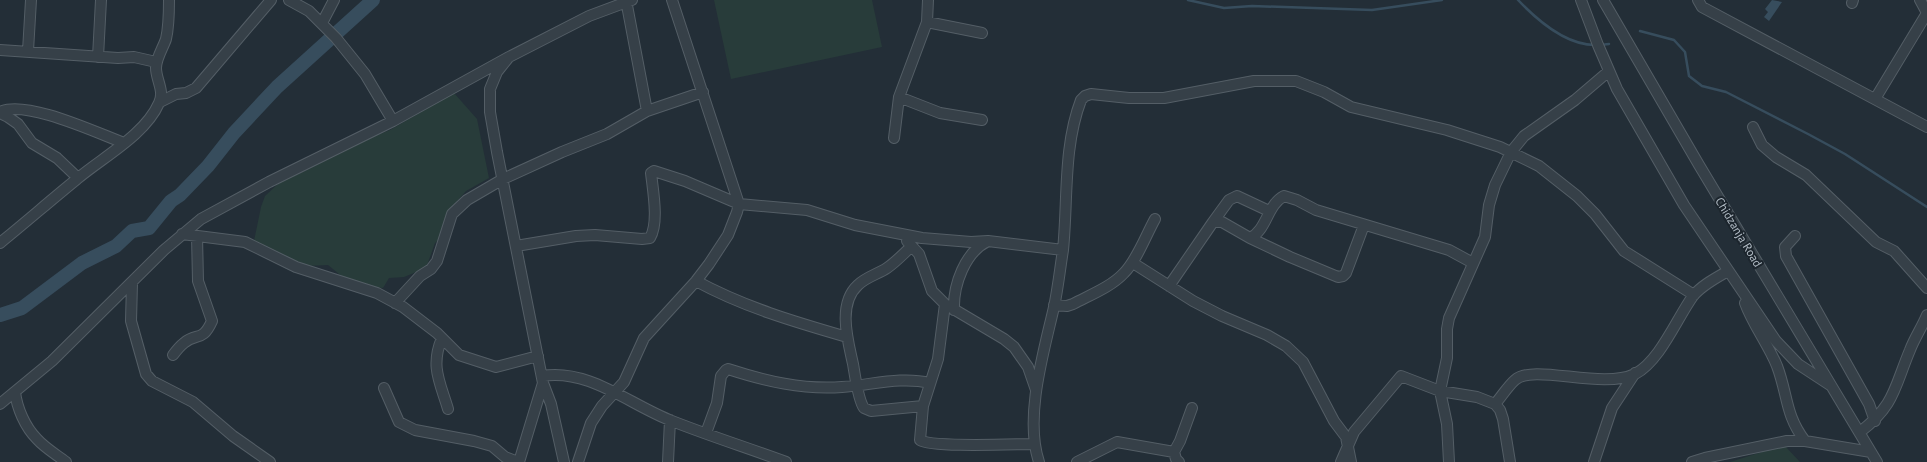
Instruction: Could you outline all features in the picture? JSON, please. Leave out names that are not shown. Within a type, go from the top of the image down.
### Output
[{"type":"street","points":[[28,51],[31,0]]},
{"type":"street","points":[[98,57],[101,0]]},
{"type":"street","points":[[160,102],[161,93],[156,62],[166,37],[169,21],[169,0]]},
{"type":"street","points":[[0,243],[78,178],[124,143],[143,126],[160,102],[176,94],[186,93],[196,88],[271,0]]},
{"type":"street","points":[[289,0],[309,11],[333,35],[365,74],[393,121]]},
{"type":"street","points":[[322,23],[334,0]]},
{"type":"street","points":[[578,462],[591,423],[602,406],[629,373],[644,338],[696,281],[728,235],[738,212],[739,204],[672,0]]},
{"type":"street","points":[[894,138],[899,97],[927,22],[928,0]]},
{"type":"street","points":[[1581,0],[1617,89],[1680,198],[1776,341],[1787,354],[1811,374],[1832,386]]},
{"type":"street","name":"Chidzanja Road","points":[[1603,0],[1695,158],[1877,462]]},
{"type":"street","points":[[1689,0],[1700,4],[1927,127]]},
{"type":"street","points":[[1875,99],[1923,27],[1927,13],[1920,0]]},
{"type":"street","points":[[0,404],[52,361],[182,234],[201,219],[224,205],[393,121],[589,16],[628,1],[647,111]]},
{"type":"street","points":[[927,22],[982,33]]},
{"type":"street","points":[[0,50],[98,57],[134,57],[156,62]]},
{"type":"street","points":[[509,58],[502,64],[493,80],[489,100],[542,379],[551,404],[564,462]]},
{"type":"street","points":[[1448,462],[1447,424],[1440,391],[1447,358],[1447,329],[1449,318],[1487,231],[1489,205],[1495,185],[1511,152],[1524,136],[1575,100],[1609,72]]},
{"type":"street","points":[[1039,462],[1034,444],[1036,391],[1054,305],[1063,250],[1071,140],[1081,100],[1085,96],[1091,94],[1129,98],[1164,98],[1254,81],[1296,81],[1324,92],[1351,107],[1447,130],[1511,152],[1539,166],[1577,196],[1595,214],[1624,251],[1694,295]]},
{"type":"street","points":[[395,303],[420,276],[431,269],[437,261],[452,214],[467,200],[503,179],[606,134],[647,111],[703,92]]},
{"type":"street","points":[[899,97],[940,113],[982,120]]},
{"type":"street","points":[[78,178],[57,158],[32,143],[18,124],[0,113],[5,109],[24,109],[45,114],[124,143]]},
{"type":"street","points":[[1753,127],[1762,145],[1776,156],[1806,175],[1876,242],[1894,251],[1927,288]]},
{"type":"street","points":[[516,246],[576,236],[595,235],[642,239],[650,238],[653,232],[655,218],[651,174],[654,171],[685,181],[739,204],[807,210],[855,225],[900,234],[947,240],[988,241],[1063,250]]},
{"type":"street","points":[[1169,286],[1229,200],[1237,196],[1269,211]]},
{"type":"street","points":[[1250,238],[1257,234],[1269,211],[1277,200],[1284,196],[1298,200],[1316,210],[1448,250],[1473,263]]},
{"type":"street","points":[[1054,305],[1067,306],[1115,280],[1124,273],[1133,262],[1155,219]]},
{"type":"street","points":[[1213,222],[1222,222],[1250,238],[1290,257],[1338,277],[1343,276],[1346,273],[1364,224]]},
{"type":"street","points":[[182,234],[245,242],[296,267],[377,293],[395,303],[442,338],[459,355],[496,367],[538,356]]},
{"type":"street","points":[[900,234],[919,254],[932,291],[945,304],[1004,339],[1014,347],[1028,368],[1036,391]]},
{"type":"street","points":[[173,355],[184,342],[198,338],[207,332],[212,321],[198,281],[198,236]]},
{"type":"street","points":[[1795,236],[1784,247],[1786,256],[1869,404],[1875,421]]},
{"type":"street","points":[[954,310],[954,301],[961,274],[977,248],[988,241]]},
{"type":"street","points":[[912,246],[888,268],[862,281],[854,288],[850,296],[846,314],[847,337],[862,406],[867,410],[923,406]]},
{"type":"street","points":[[1133,262],[1169,286],[1222,316],[1267,335],[1286,346],[1303,362],[1334,422],[1346,437],[1351,462]]},
{"type":"street","points":[[1594,462],[1612,408],[1635,373],[1646,364],[1666,341],[1694,295],[1707,283],[1728,271]]},
{"type":"street","points":[[696,281],[720,294],[789,321],[847,337]]},
{"type":"street","points":[[132,283],[131,321],[146,374],[152,381],[193,402],[233,436],[270,462]]},
{"type":"street","points":[[1741,291],[1751,320],[1776,364],[1784,385],[1791,420],[1805,441]]},
{"type":"street","points":[[945,304],[938,359],[923,406],[919,437],[922,442],[953,444],[1034,444]]},
{"type":"street","points":[[1860,432],[1875,421],[1892,397],[1911,348],[1927,315]]},
{"type":"street","points":[[442,338],[436,351],[436,369],[448,409]]},
{"type":"street","points":[[706,433],[717,403],[721,376],[728,369],[763,380],[807,386],[843,387],[908,379],[930,382]]},
{"type":"street","points":[[1496,404],[1515,379],[1526,375],[1537,373],[1579,379],[1610,380],[1635,373]]},
{"type":"street","points":[[542,379],[555,374],[576,378],[615,392],[670,420],[786,462]]},
{"type":"street","points":[[1341,462],[1354,432],[1401,376],[1440,391],[1477,397],[1496,404],[1503,419],[1510,462]]},
{"type":"street","points":[[384,388],[399,422],[415,430],[474,441],[492,446],[505,457],[519,462],[542,379]]},
{"type":"street","points":[[15,392],[19,408],[32,434],[66,462]]},
{"type":"street","points":[[1179,462],[1176,459],[1174,452],[1180,441],[1192,408]]},
{"type":"street","points":[[668,462],[670,420]]},
{"type":"street","points":[[1692,462],[1768,444],[1805,441],[1871,452]]},
{"type":"street","points":[[1076,462],[1117,442],[1174,452]]},
{"type":"green space","points":[[714,0],[872,0],[882,47],[731,79]]},
{"type":"green space","points":[[454,93],[477,119],[489,178],[466,191],[452,207],[443,236],[435,243],[426,268],[404,277],[389,278],[383,288],[358,285],[342,276],[328,265],[306,266],[277,256],[254,241],[261,207],[265,196],[280,182],[372,137],[390,130]]},
{"type":"green space","points":[[1784,445],[1800,462],[1730,462]]},
{"type":"water","points":[[1772,0],[1782,2],[1769,21],[1764,17],[1768,12],[1765,9]]},
{"type":"waterway","points":[[0,315],[22,308],[82,263],[116,246],[132,231],[149,228],[171,201],[180,195],[208,166],[234,133],[277,87],[373,0]]},
{"type":"waterway","points":[[1188,0],[1224,8],[1252,6],[1372,10],[1442,0]]},
{"type":"waterway","points":[[1518,0],[1543,23],[1563,36],[1573,41],[1595,45]]},
{"type":"waterway","points":[[1640,31],[1674,40],[1685,52],[1689,76],[1702,86],[1726,92],[1808,134],[1845,154],[1927,207]]},
{"type":"waterway","points":[[1600,45],[1609,44]]}]
